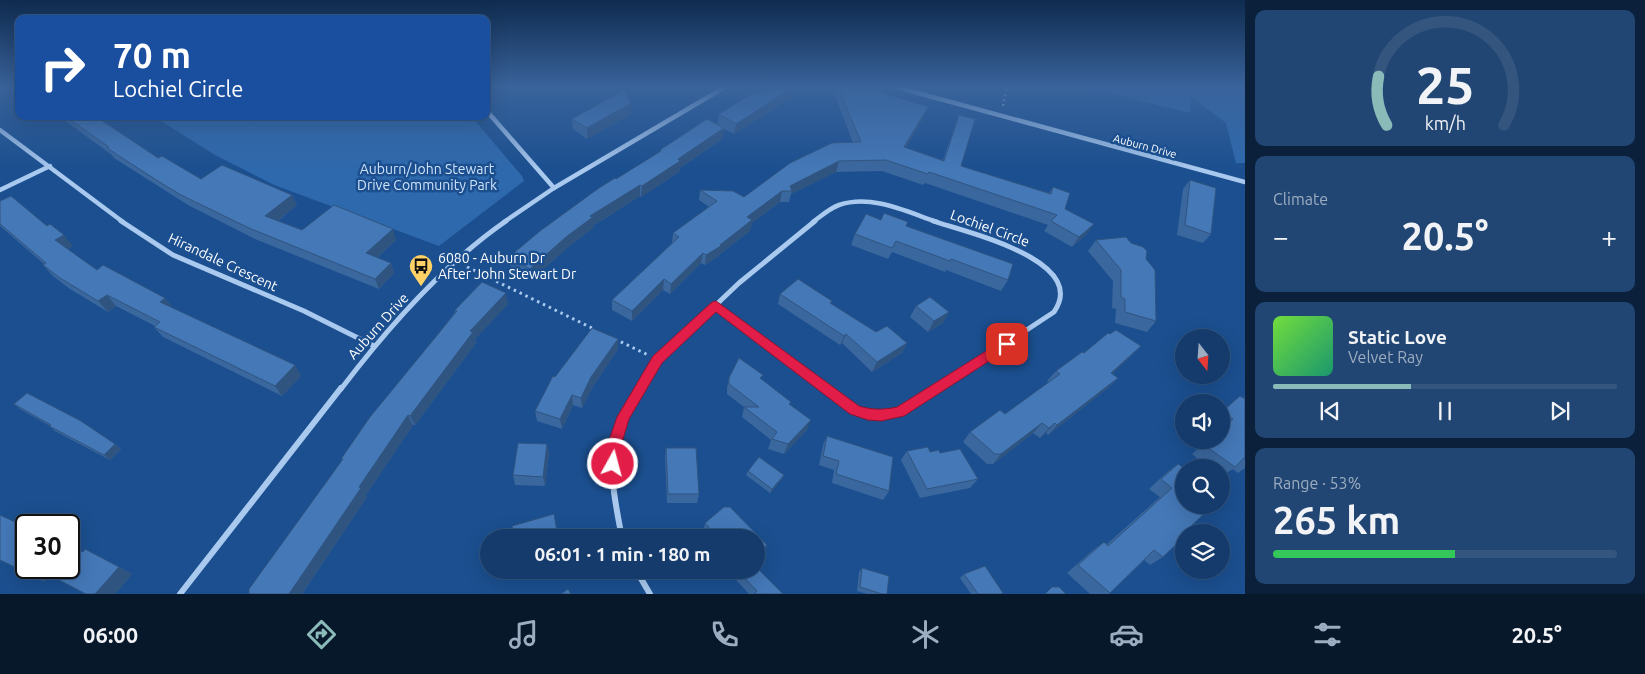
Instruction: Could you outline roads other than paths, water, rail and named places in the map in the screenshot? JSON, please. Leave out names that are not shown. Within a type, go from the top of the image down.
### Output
[{"type":"street","points":[[490,115],[554,188]]},
{"type":"street","name":"Auburn Drive","points":[[180,594],[374,346],[456,261],[499,226],[554,188],[678,115]]},
{"type":"street","name":"Auburn Drive","points":[[996,115],[1245,182]]},
{"type":"street","name":"Hirandale Crescent","points":[[0,130],[50,166],[121,222],[173,255],[304,311],[374,346]]},
{"type":"street","points":[[0,190],[50,166]]},
{"type":"street","name":"Lochiel Circle","points":[[620,529],[614,494],[613,449],[623,417],[658,360],[716,305],[782,247],[828,211],[839,206],[862,202],[881,203],[907,211],[1029,254],[1052,273],[1061,289],[1060,304],[1054,312],[991,355],[900,412],[881,416],[854,410],[716,305]]},
{"type":"street","points":[[641,579],[650,594]]},
{"type":"place","name":"6080 - Auburn Dr After John Stewart Dr","points":[[421,287]]},
{"type":"park label","name":"Auburn/John Stewart Drive Community Park","points":[[427,177]]}]
